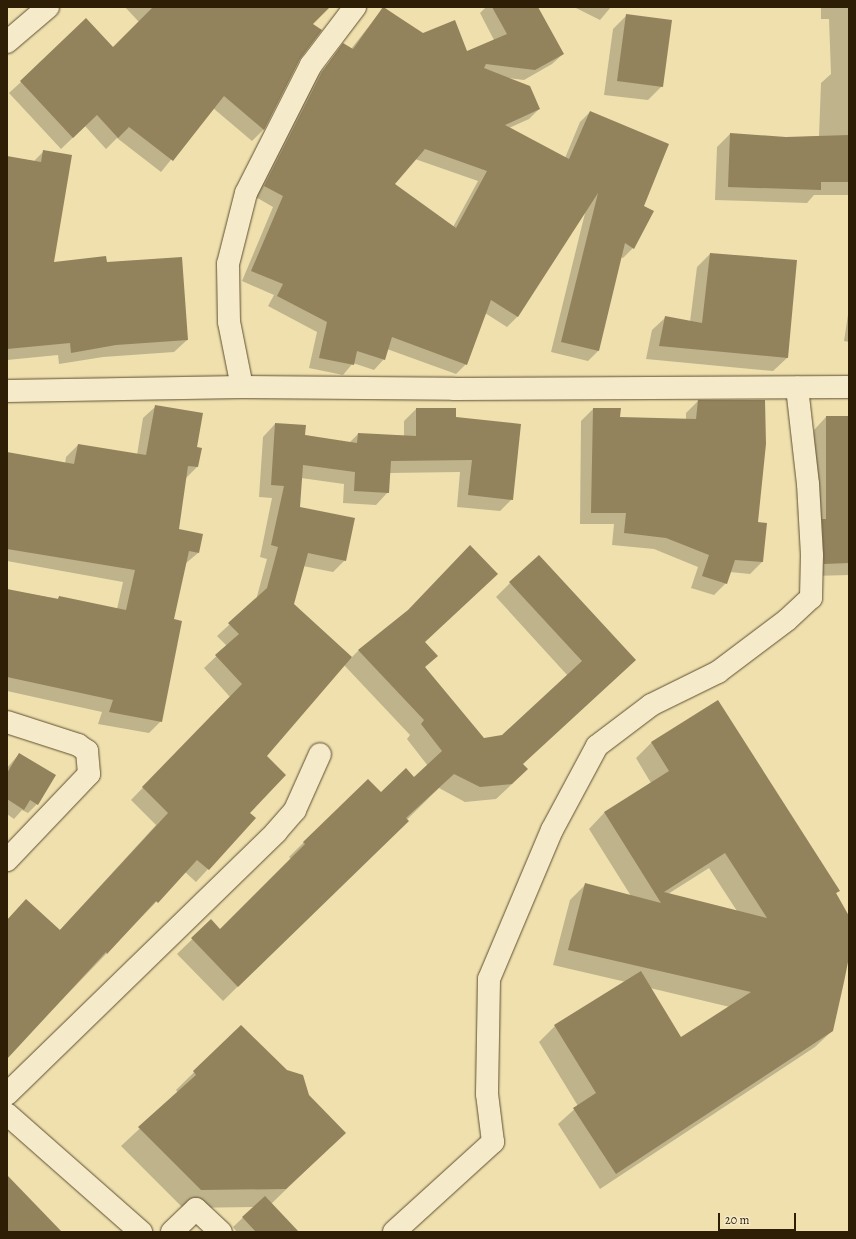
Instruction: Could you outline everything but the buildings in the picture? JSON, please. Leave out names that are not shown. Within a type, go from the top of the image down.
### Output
[{"type":"street","points":[[7,42],[48,7]]},
{"type":"street","points":[[242,387],[229,322],[228,264],[246,193],[311,65],[355,7]]},
{"type":"street","points":[[7,391],[242,387],[849,387]]},
{"type":"street","points":[[394,1232],[494,1142],[487,1094],[489,979],[552,830],[597,746],[651,705],[718,672],[787,620],[811,598],[812,555],[809,508],[797,388]]},
{"type":"street","points":[[7,722],[78,745],[87,751],[89,774],[7,860]]},
{"type":"street","points":[[7,1094],[276,832],[296,810],[320,754]]},
{"type":"street","points":[[7,1114],[141,1232]]},
{"type":"street","points":[[172,1232],[196,1209],[221,1232]]}]
